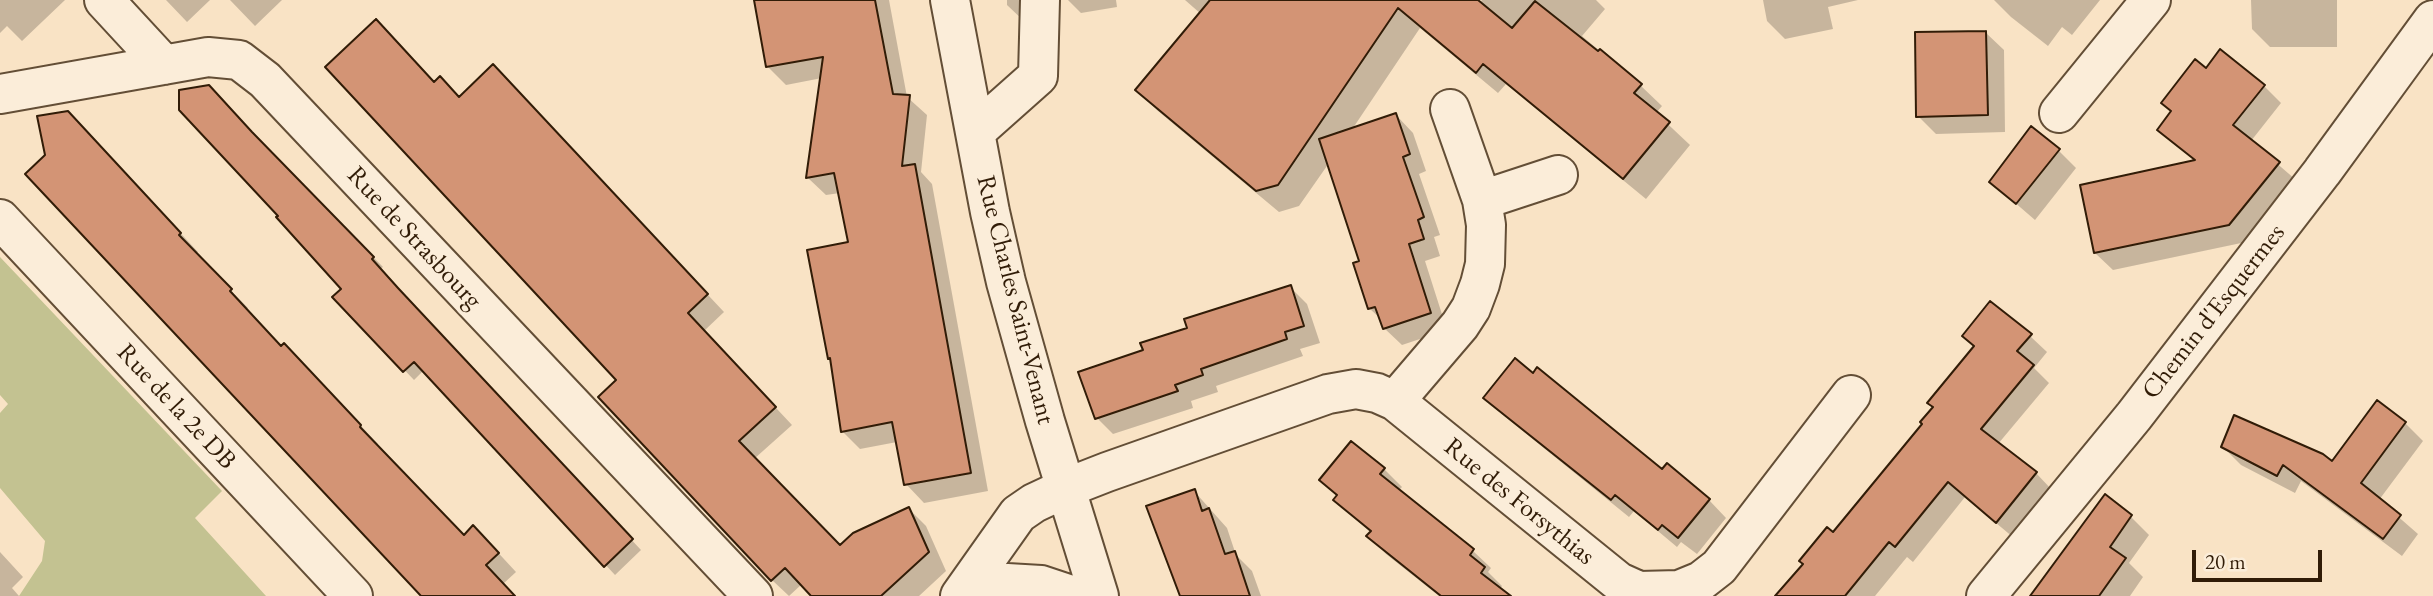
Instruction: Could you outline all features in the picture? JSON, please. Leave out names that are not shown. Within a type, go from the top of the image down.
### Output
[{"type":"street","points":[[104,0],[164,65]]},
{"type":"street","name":"Rue Charles Saint-Venant","points":[[950,0],[1006,282],[1099,596]]},
{"type":"street","points":[[975,132],[1038,76],[1040,0]]},
{"type":"street","points":[[2059,113],[2151,0]]},
{"type":"street","name":"Chemin d'Esquermes","points":[[1986,596],[2151,394],[2322,173],[2433,20]]},
{"type":"street","name":"Rue de Strasbourg","points":[[0,94],[208,57],[239,60],[265,80],[753,596]]},
{"type":"street","points":[[1395,401],[1460,325],[1471,308],[1485,264],[1486,225],[1482,200],[1450,109]]},
{"type":"street","points":[[1482,200],[1558,175]]},
{"type":"street","name":"Rue de la 2e DB","points":[[0,219],[353,596]]},
{"type":"street","name":"Rue des Forsythias","points":[[960,596],[1018,514],[1066,488],[1328,394],[1356,389],[1377,393],[1395,401],[1619,582],[1639,591],[1679,590],[1701,581],[1719,567],[1851,395]]},
{"type":"street","points":[[967,596],[1007,583],[1041,585],[1074,596]]},
{"type":"shaded area","points":[[0,257],[222,491],[195,518],[266,596],[19,596],[42,561],[45,541],[0,488],[0,413],[8,404],[0,395]]},
{"type":"building","points":[[754,0],[875,0],[893,94],[910,95],[902,166],[915,164],[971,473],[904,485],[892,422],[841,432],[830,358],[828,359],[807,250],[848,242],[834,173],[806,178],[823,57],[766,67]]},
{"type":"building","points":[[1210,0],[1478,0],[1512,28],[1535,1],[1642,84],[1634,93],[1670,122],[1623,179],[1483,64],[1476,73],[1398,8],[1278,185],[1256,191],[1135,90]]},
{"type":"building","points":[[376,19],[434,82],[440,76],[459,97],[493,64],[708,294],[688,313],[776,407],[739,441],[840,545],[853,533],[909,507],[929,552],[881,596],[811,596],[785,568],[771,581],[598,397],[616,380],[325,67]]},
{"type":"building","points":[[1986,31],[1988,115],[1916,117],[1915,32]]},
{"type":"building","points":[[2220,49],[2265,85],[2233,125],[2280,162],[2229,225],[2094,253],[2080,185],[2195,160],[2157,130],[2171,111],[2161,103],[2195,59],[2206,68]]},
{"type":"building","points":[[209,85],[374,257],[372,259],[398,288],[633,539],[604,567],[414,362],[403,372],[332,297],[341,289],[276,217],[278,216],[179,110],[179,90]]},
{"type":"building","points":[[68,111],[281,346],[284,343],[464,535],[473,525],[499,553],[486,565],[515,596],[421,596],[25,174],[45,155],[37,116]]},
{"type":"building","points":[[1396,113],[1410,154],[1403,157],[1424,217],[1418,220],[1424,239],[1409,244],[1431,313],[1383,329],[1375,307],[1368,309],[1353,263],[1359,261],[1319,139]]},
{"type":"building","points":[[2031,126],[2060,149],[2016,204],[1989,182]]},
{"type":"building","points":[[1291,285],[1304,326],[1285,332],[1287,339],[1201,369],[1203,375],[1175,385],[1178,391],[1095,419],[1078,372],[1143,350],[1140,343],[1187,328],[1184,319]]},
{"type":"building","points":[[1990,301],[2032,334],[2017,351],[2034,365],[1981,429],[2037,472],[1996,523],[1948,482],[1895,547],[1889,542],[1845,596],[1775,596],[1803,564],[1799,561],[1827,527],[1833,532],[1922,424],[1920,422],[1933,407],[1927,403],[1974,346],[1962,336]]},
{"type":"building","points":[[1515,358],[1533,373],[1537,367],[1662,469],[1667,463],[1710,499],[1678,538],[1662,525],[1658,530],[1615,495],[1611,500],[1483,398]]},
{"type":"building","points":[[2377,400],[2406,422],[2361,483],[2401,515],[2383,539],[2283,465],[2277,476],[2221,447],[2234,415],[2323,454],[2332,461]]},
{"type":"building","points":[[1351,441],[1385,468],[1380,474],[1474,549],[1470,555],[1485,567],[1481,573],[1511,596],[1441,596],[1366,536],[1371,531],[1333,500],[1337,495],[1319,480]]},
{"type":"building","points":[[1195,489],[1202,511],[1209,508],[1225,554],[1235,551],[1250,596],[1180,596],[1146,506]]},
{"type":"building","points":[[2105,494],[2132,515],[2110,547],[2126,558],[2099,596],[2030,596]]}]
